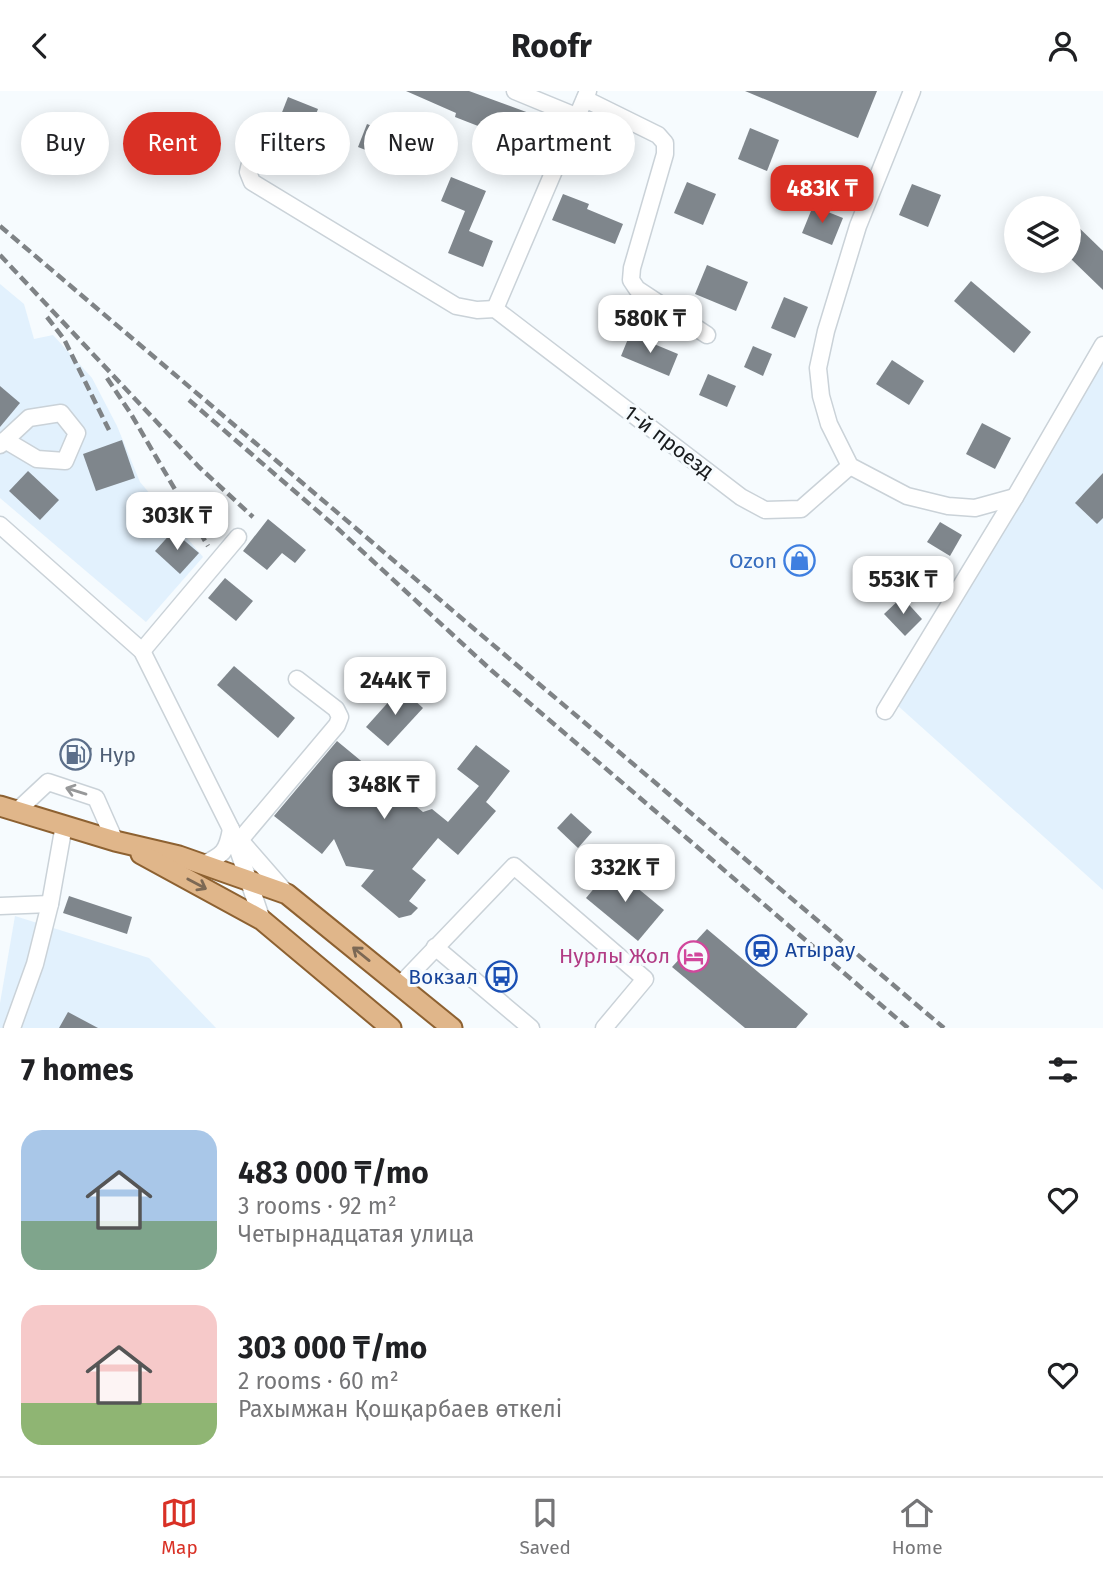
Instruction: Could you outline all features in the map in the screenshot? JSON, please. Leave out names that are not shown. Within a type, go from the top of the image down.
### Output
[{"type":"main road","points":[[9,808],[115,841],[179,856],[287,894],[452,1028]]},
{"type":"main road","points":[[115,841],[262,920],[391,1028]]},
{"type":"street","points":[[515,91],[566,112]]},
{"type":"street","points":[[912,91],[858,226],[826,331],[818,368],[821,396],[829,423],[850,466],[907,496],[948,506],[975,508],[1015,497]]},
{"type":"street","points":[[580,112],[587,95],[658,135],[666,143],[631,279],[637,289],[707,335]]},
{"type":"street","points":[[249,175],[252,182],[456,306],[477,310],[495,309],[553,175]]},
{"type":"street","name":"1-й проезд","points":[[495,309],[741,497],[765,510],[802,509],[850,466]]},
{"type":"street","points":[[884,711],[1015,497],[1103,345]]},
{"type":"street","points":[[0,525],[142,651],[235,834],[262,920]]},
{"type":"street","points":[[142,651],[238,537]]},
{"type":"street","points":[[202,865],[220,856],[235,834],[337,725],[340,717],[336,709],[297,679]]},
{"type":"street","points":[[9,808],[48,782],[96,798],[115,841]]},
{"type":"street","points":[[12,1028],[35,964],[50,904],[64,825]]},
{"type":"street","points":[[235,834],[287,894]]},
{"type":"street","points":[[400,985],[514,866],[645,979],[604,1028]]},
{"type":"street","points":[[0,905],[50,904]]},
{"type":"street","points":[[435,947],[531,1028]]},
{"type":"shaded area","points":[[0,284],[24,304],[34,339],[53,335],[92,378],[117,426],[140,482],[203,557],[146,622],[0,498]]},
{"type":"shaded area","points":[[1103,357],[1103,890],[897,705]]},
{"type":"shaded area","points":[[15,916],[149,958],[216,1028],[0,1028],[0,1003]]},
{"type":"building","points":[[406,91],[469,91],[526,112],[472,112],[472,124],[458,118],[458,112]]},
{"type":"building","points":[[745,91],[877,91],[858,138]]},
{"type":"building","points":[[288,97],[318,109],[317,112],[282,112]]},
{"type":"building","points":[[750,128],[779,140],[767,171],[738,159]]},
{"type":"building","points":[[364,132],[364,149],[358,147]]},
{"type":"building","points":[[451,177],[486,191],[469,231],[493,241],[483,267],[448,253],[465,211],[441,201]]},
{"type":"building","points":[[687,182],[716,194],[703,225],[674,213]]},
{"type":"building","points":[[912,184],[941,195],[928,227],[899,215]]},
{"type":"building","points":[[563,194],[589,204],[587,209],[623,224],[615,244],[552,220]]},
{"type":"building","points":[[813,206],[843,218],[832,245],[802,233]]},
{"type":"building","points":[[1081,230],[1103,251],[1103,290],[1081,269]]},
{"type":"building","points":[[707,265],[748,282],[736,311],[695,294]]},
{"type":"building","points":[[971,281],[1031,332],[1014,353],[954,301]]},
{"type":"building","points":[[784,297],[808,307],[795,338],[771,328]]},
{"type":"building","points":[[630,334],[678,354],[669,376],[621,356]]},
{"type":"building","points":[[753,346],[772,354],[763,376],[744,367]]},
{"type":"building","points":[[892,360],[924,381],[909,405],[876,384]]},
{"type":"building","points":[[708,374],[736,386],[727,407],[699,395]]},
{"type":"building","points":[[0,386],[20,403],[0,427]]},
{"type":"building","points":[[982,423],[1011,438],[995,469],[966,454]]},
{"type":"building","points":[[122,440],[135,478],[96,491],[83,454]]},
{"type":"building","points":[[28,471],[59,500],[40,520],[9,491]]},
{"type":"building","points":[[1103,473],[1103,518],[1097,524],[1075,503]]},
{"type":"building","points":[[268,519],[306,550],[295,563],[282,553],[267,570],[243,551]]},
{"type":"building","points":[[940,522],[962,535],[950,556],[927,542]]},
{"type":"building","points":[[173,531],[199,553],[180,574],[155,551]]},
{"type":"building","points":[[225,578],[253,601],[236,621],[208,598]]},
{"type":"building","points":[[902,597],[922,619],[905,636],[884,614]]},
{"type":"building","points":[[234,666],[295,718],[278,738],[217,685]]},
{"type":"building","points":[[401,688],[423,708],[388,746],[366,727]]},
{"type":"building","points":[[337,741],[423,812],[432,809],[448,822],[479,786],[457,769],[476,745],[510,771],[486,802],[496,811],[458,855],[438,838],[412,869],[426,880],[409,901],[418,908],[411,915],[399,918],[361,886],[374,870],[346,866],[334,839],[322,854],[274,816]]},
{"type":"building","points":[[74,743],[92,748],[88,762],[70,757]]},
{"type":"building","points":[[571,813],[592,832],[578,848],[557,828]]},
{"type":"building","points":[[612,867],[664,910],[638,941],[586,898]]},
{"type":"building","points":[[69,896],[132,917],[127,934],[63,913]]},
{"type":"building","points":[[707,929],[808,1014],[796,1028],[745,1028],[672,967]]},
{"type":"building","points":[[68,1012],[98,1028],[59,1028]]},
{"type":"railway","points":[[0,226],[944,1028]]},
{"type":"railway","points":[[0,255],[199,467],[253,517]]},
{"type":"railway","points":[[47,317],[64,339],[109,430]]},
{"type":"railway","points":[[107,378],[208,546]]},
{"type":"railway","points":[[189,400],[336,527],[491,670],[908,1028]]},
{"type":"place","name":"Ozon","points":[[800,561]]},
{"type":"place","name":"Нур","points":[[76,755]]},
{"type":"place","name":"Атырау","points":[[762,950]]},
{"type":"place","name":"Нурлы Жол","points":[[693,956]]},
{"type":"place","name":"Вокзал","points":[[501,977]]}]
